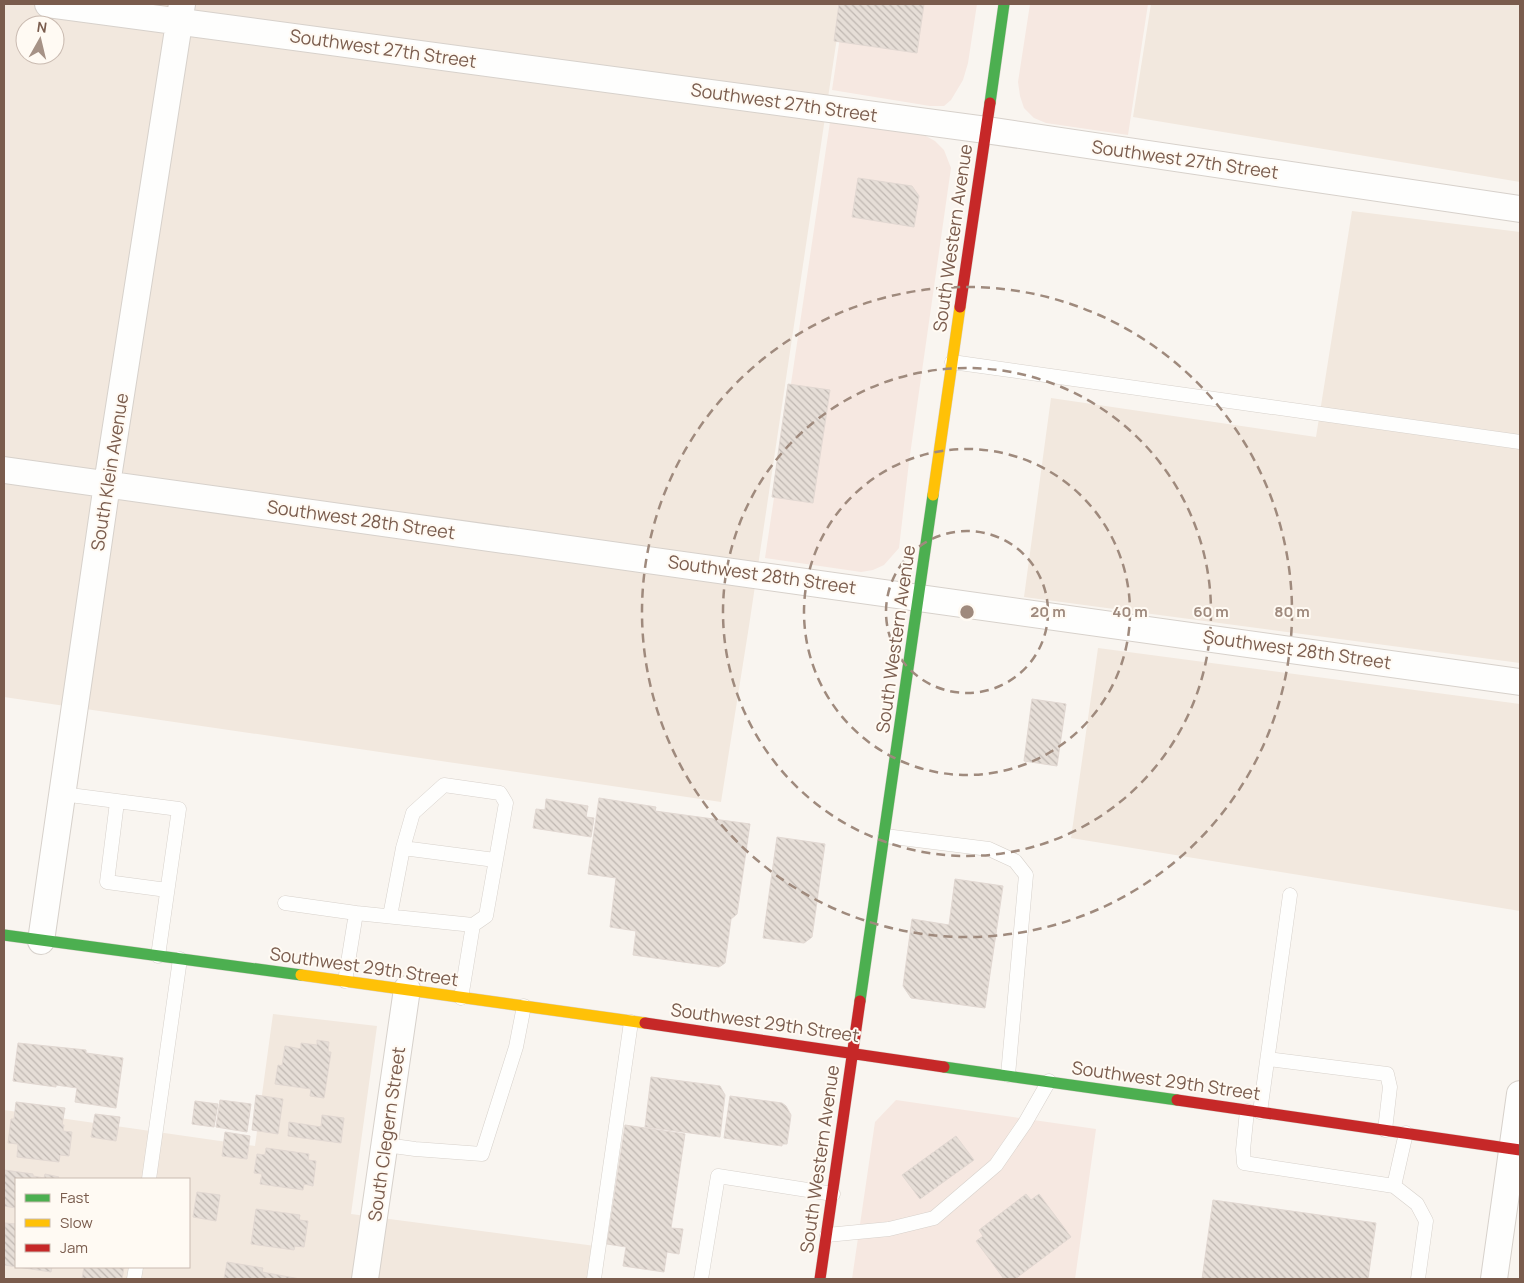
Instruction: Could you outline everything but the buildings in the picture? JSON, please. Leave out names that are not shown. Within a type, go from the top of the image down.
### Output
[{"type":"main road","name":"South Western Avenue","points":[[820,1279],[920,597],[1004,4]]},
{"type":"main road","name":"Southwest 29th Street","points":[[4,935],[407,989],[1516,1149]]},
{"type":"street","name":"Southwest 27th Street","points":[[48,4],[181,12],[1520,208]]},
{"type":"street","name":"South Klein Avenue","points":[[41,940],[107,484],[181,12]]},
{"type":"street","name":"Southwest 28th Street","points":[[4,470],[1520,682]]},
{"type":"street","name":"South Clegern Street","points":[[366,1279],[407,989]]},
{"type":"street","points":[[1494,1279],[1516,1149],[1520,1094]]},
{"type":"lane","points":[[952,362],[1520,442]]},
{"type":"lane","points":[[284,903],[356,913],[473,925],[486,916],[506,803],[500,793],[444,786],[413,813],[403,848],[390,916]]},
{"type":"lane","points":[[62,794],[180,809],[158,956]]},
{"type":"lane","points":[[117,802],[107,882],[167,890]]},
{"type":"lane","points":[[885,836],[989,849],[1015,861],[1026,875],[1008,1075]]},
{"type":"lane","points":[[403,848],[495,860]]},
{"type":"lane","points":[[1290,895],[1268,1059],[1243,1150],[1244,1163],[1394,1186],[1417,1204],[1426,1221],[1418,1279]]},
{"type":"lane","points":[[345,981],[356,913]]},
{"type":"lane","points":[[461,998],[473,925]]},
{"type":"lane","points":[[149,1178],[180,959]]},
{"type":"lane","points":[[386,1145],[482,1154],[516,1047],[524,1006]]},
{"type":"lane","points":[[594,1279],[631,1022]]},
{"type":"lane","points":[[1268,1059],[1387,1074],[1390,1086],[1385,1130]]},
{"type":"lane","points":[[826,1234],[889,1229],[934,1218],[996,1165],[1049,1081]]},
{"type":"lane","points":[[1394,1186],[1406,1133]]},
{"type":"lane","points":[[701,1279],[718,1176],[832,1194]]},
{"type":"shaded area","points":[[4,4],[842,4],[721,802],[4,697]]},
{"type":"shaded area","points":[[845,4],[977,4],[968,63],[963,80],[951,100],[944,106],[930,106],[832,90]]},
{"type":"shaded area","points":[[1030,4],[1148,4],[1128,135],[1046,123],[1034,118],[1024,108],[1018,82]]},
{"type":"shaded area","points":[[1151,4],[1520,4],[1520,182],[1133,117]]},
{"type":"shaded area","points":[[830,122],[924,135],[935,141],[944,150],[951,168],[909,462],[899,548],[884,565],[873,570],[861,572],[765,558]]},
{"type":"shaded area","points":[[1352,211],[1520,232],[1520,663],[1024,597],[1051,398],[1316,437]]},
{"type":"shaded area","points":[[1098,648],[1520,704],[1520,911],[1071,838]]},
{"type":"shaded area","points":[[273,1014],[377,1026],[351,1214],[603,1247],[598,1279],[4,1279],[4,1110],[255,1146]]},
{"type":"shaded area","points":[[896,1100],[1096,1129],[1075,1279],[852,1279],[875,1122]]},
{"type":"traffic: fast","points":[[990,103],[1004,4]]},
{"type":"traffic: fast","points":[[860,1001],[933,495]]},
{"type":"traffic: fast","points":[[4,935],[301,975]]},
{"type":"traffic: fast","points":[[944,1067],[1177,1100]]},
{"type":"traffic: slow","points":[[933,495],[960,307]]},
{"type":"traffic: slow","points":[[301,975],[645,1023]]},
{"type":"traffic: jam","points":[[960,307],[990,103]]},
{"type":"traffic: jam","points":[[820,1279],[860,1001]]},
{"type":"traffic: jam","points":[[645,1023],[944,1067]]},
{"type":"traffic: jam","points":[[1177,1100],[1520,1150]]}]
